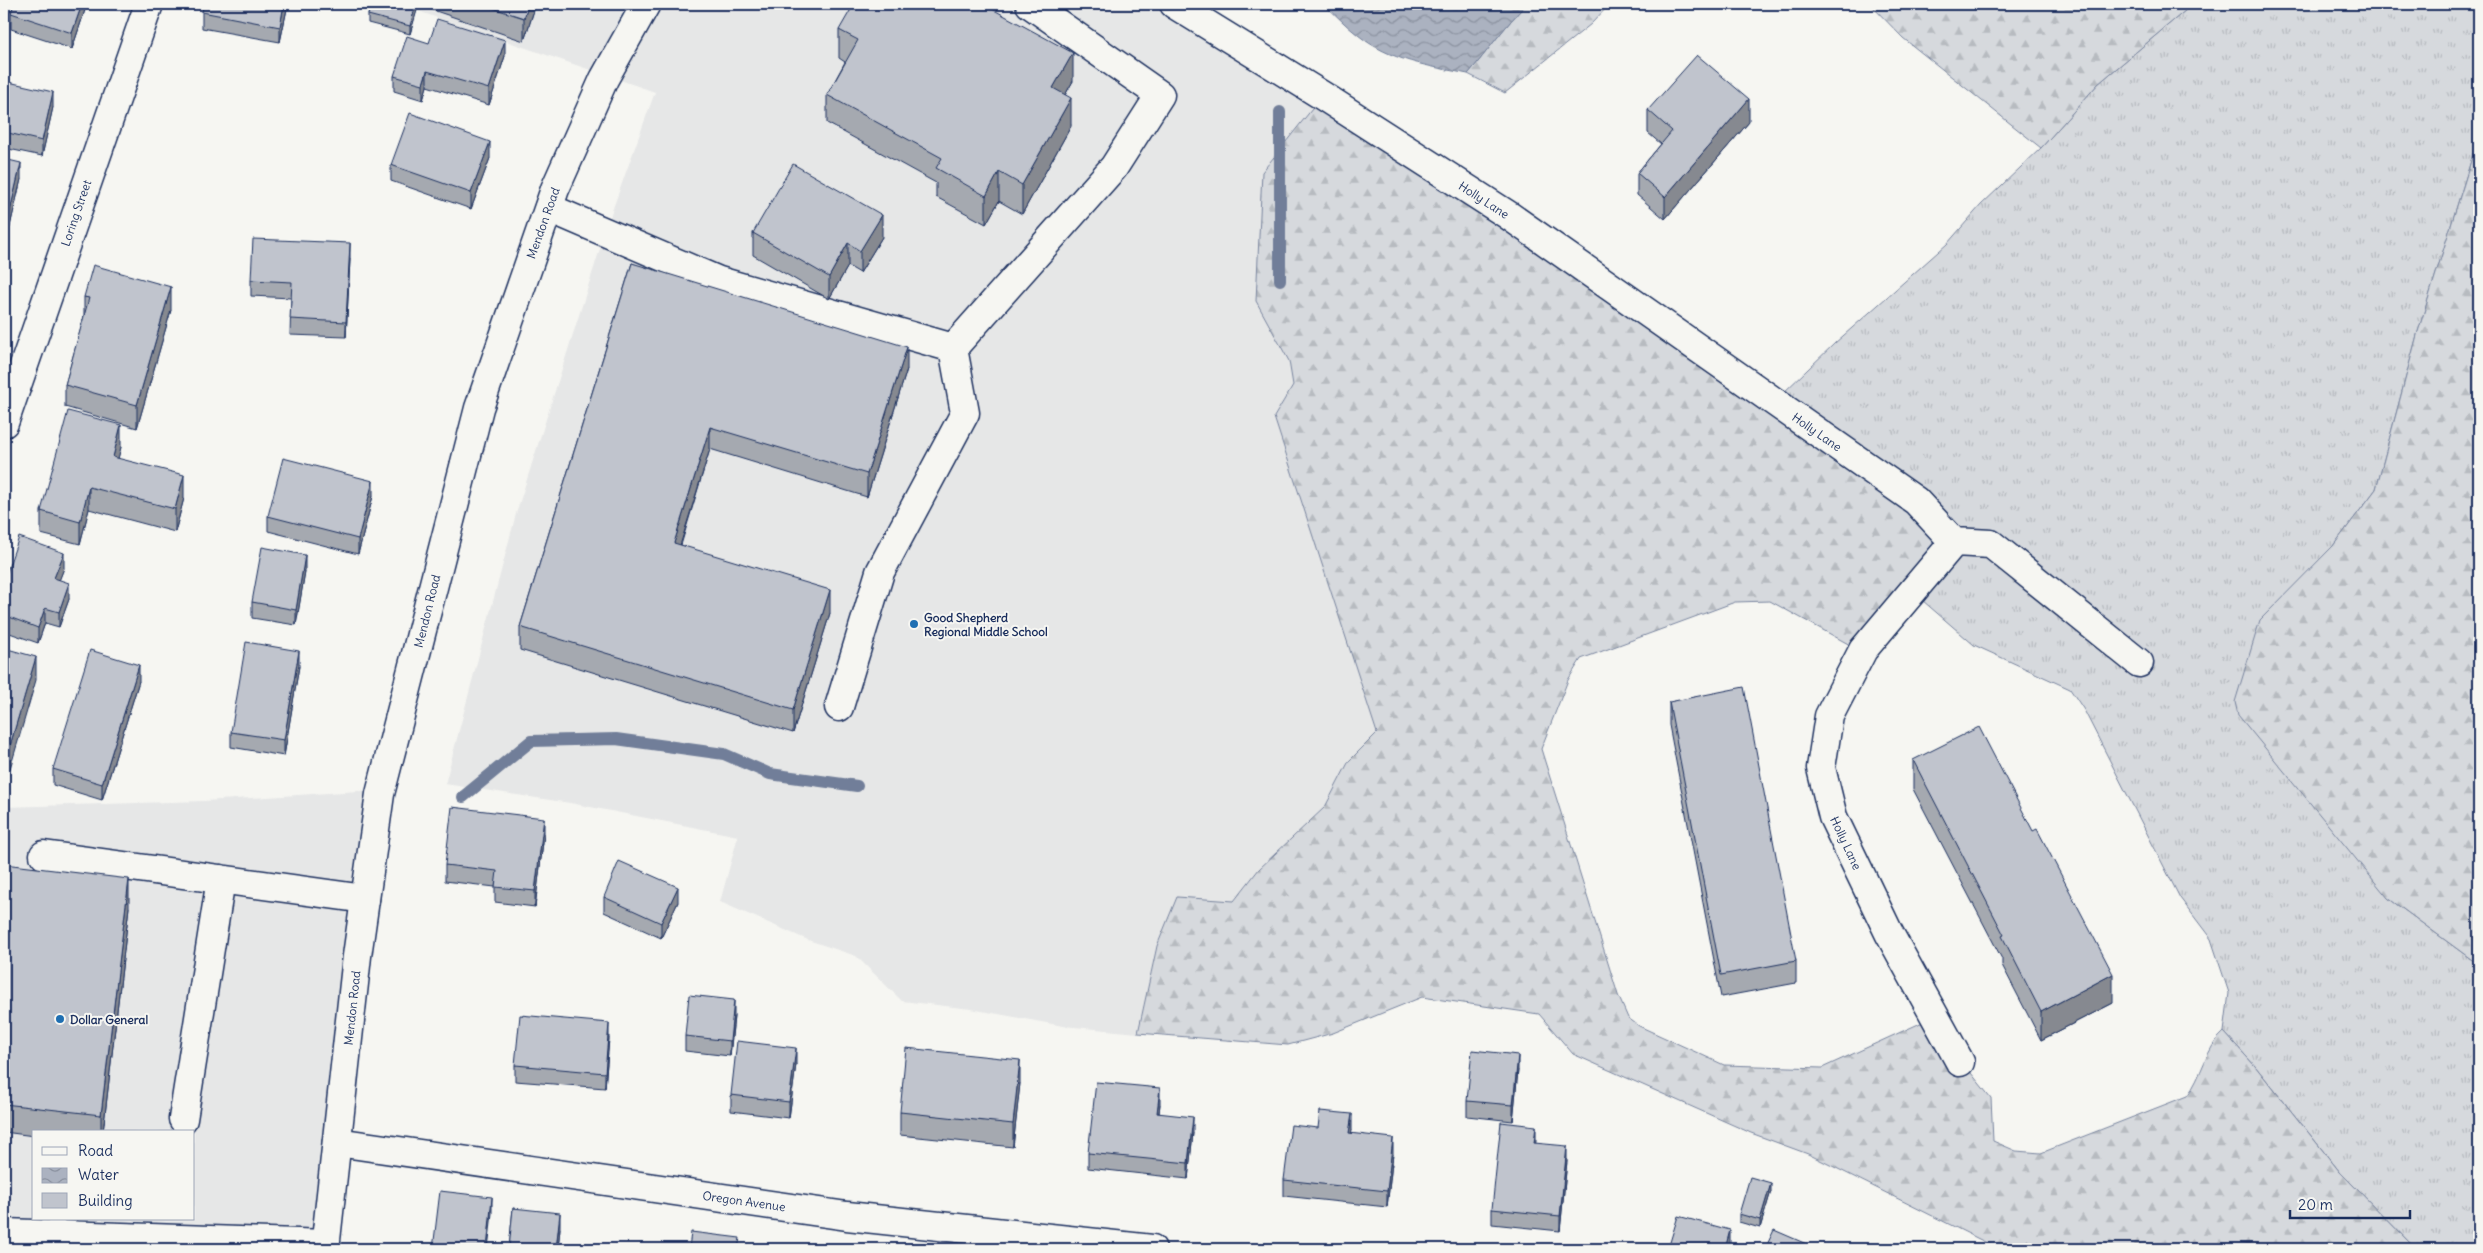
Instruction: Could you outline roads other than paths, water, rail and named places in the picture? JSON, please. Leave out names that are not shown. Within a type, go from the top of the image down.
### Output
[{"type":"street","name":"Loring Street","points":[[4,423],[149,4]]},
{"type":"street","name":"Mendon Road","points":[[325,1247],[365,899],[380,794],[479,408],[549,208],[604,79],[646,4]]},
{"type":"street","points":[[953,348],[1114,167],[1160,95],[1030,4]]},
{"type":"street","name":"Holly Lane","points":[[1174,4],[1323,96],[1508,216],[1916,501],[1954,542],[1863,650],[1828,716],[1821,768],[1833,817],[1889,933],[1960,1062]]},
{"type":"street","points":[[549,208],[719,281],[953,348]]},
{"type":"street","points":[[839,707],[880,572],[965,413],[953,348]]},
{"type":"street","points":[[1954,542],[1991,544],[2140,663]]},
{"type":"street","points":[[44,854],[365,899]]},
{"type":"street","points":[[182,1119],[221,879]]},
{"type":"street","name":"Oregon Avenue","points":[[337,1142],[847,1216],[1152,1249]]},
{"type":"street","points":[[4,1233],[325,1247]]},
{"type":"water","points":[[1324,4],[1527,4],[1468,74],[1410,61],[1383,51],[1370,44]]},
{"type":"waterway","points":[[1280,112],[1280,280]]},
{"type":"waterway","points":[[463,797],[531,741],[616,739],[724,754],[770,774],[857,786]]},
{"type":"place","name":"Good Shepherd Regional Middle School","points":[[914,624]]},
{"type":"place","name":"Dollar General","points":[[60,1019]]}]
